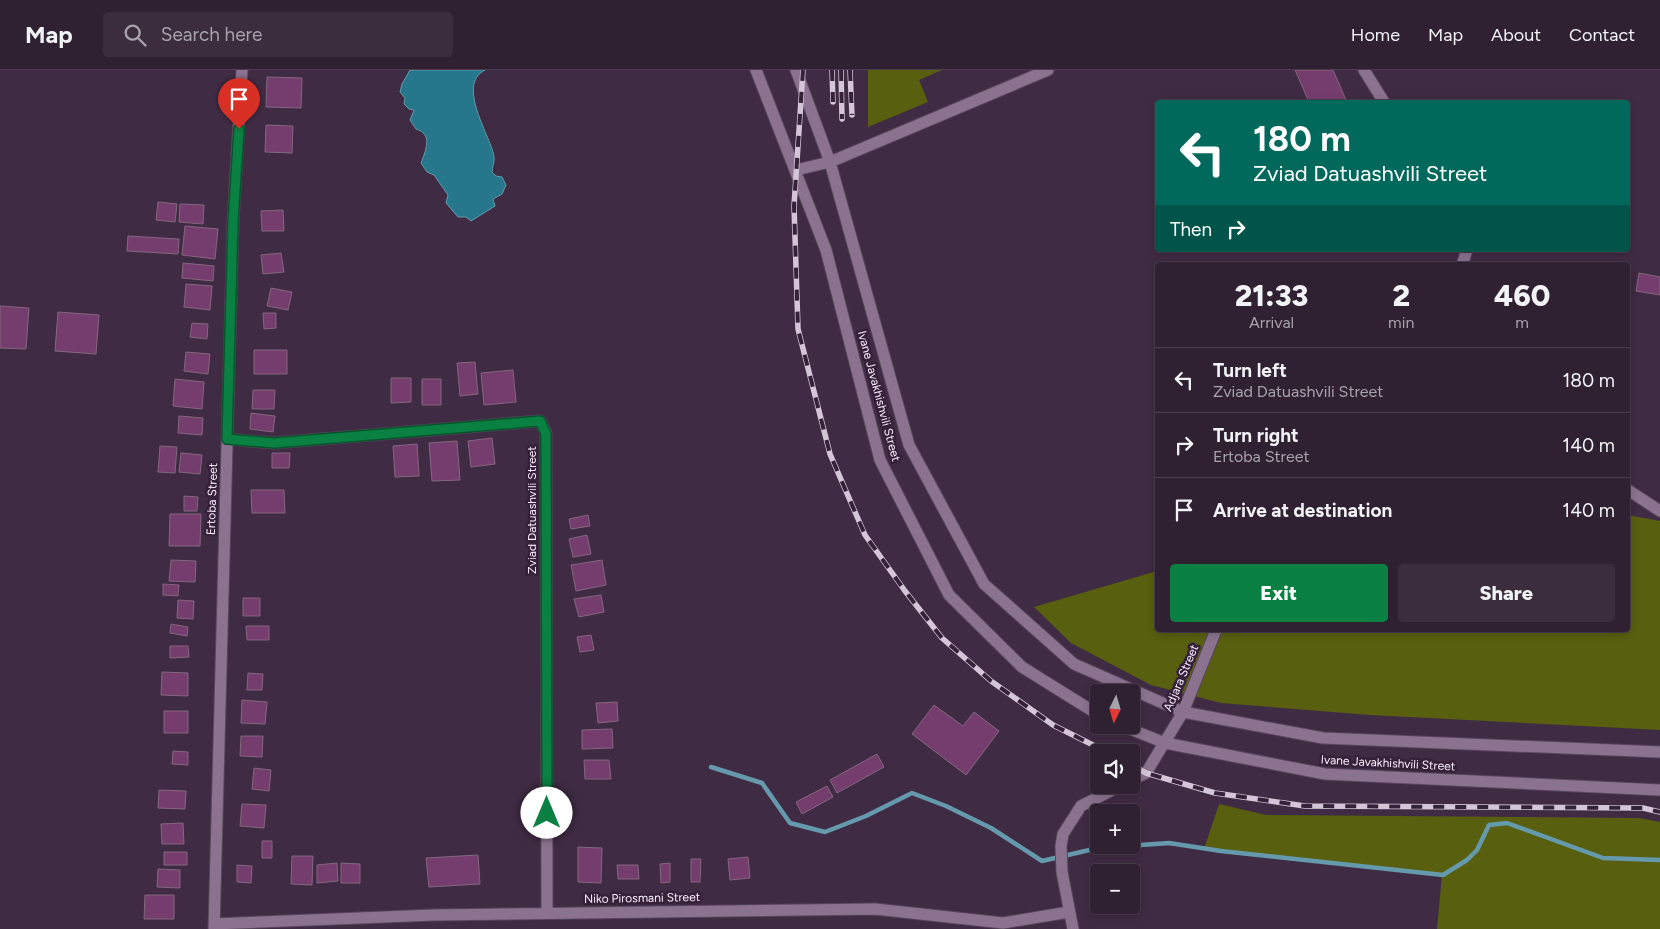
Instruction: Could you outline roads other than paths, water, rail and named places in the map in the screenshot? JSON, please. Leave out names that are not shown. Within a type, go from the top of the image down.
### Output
[{"type":"street","name":"Ertoba Street","points":[[214,926],[233,222],[242,70]]},
{"type":"street","name":"Ivane Javakhishvili Street","points":[[756,70],[826,250],[880,460],[949,595],[1022,667],[1090,709]]},
{"type":"street","points":[[796,70],[830,162],[909,446],[984,584],[1074,664],[1183,712],[1323,738],[1660,752]]},
{"type":"street","points":[[796,170],[830,162],[1048,70]]},
{"type":"street","points":[[1364,70],[1383,100]]},
{"type":"street","name":"Zviad Datuashvili Street","points":[[227,439],[274,443],[540,421],[546,434],[547,913]]},
{"type":"street","points":[[1630,491],[1660,511]]},
{"type":"street","name":"Adjara Street","points":[[1140,775],[1146,772],[1183,712],[1215,632]]},
{"type":"street","name":"Ivane Javakhishvili Street","points":[[1140,733],[1165,743],[1325,774],[1660,790]]},
{"type":"street","points":[[1073,929],[1068,912],[1062,872],[1061,846],[1063,834],[1081,806],[1104,794]]},
{"type":"street","name":"Niko Pirosmani Street","points":[[214,926],[434,915],[875,909],[1003,923],[1068,912]]},
{"type":"water","points":[[410,70],[485,70],[477,77],[473,87],[474,99],[492,148],[494,160],[492,172],[496,176],[502,177],[506,185],[502,194],[493,199],[495,206],[471,221],[466,217],[458,217],[446,203],[448,195],[434,175],[427,172],[421,163],[427,143],[425,135],[416,129],[410,120],[414,110],[409,109],[404,104],[405,98],[400,92]]},
{"type":"waterway","points":[[711,767],[762,783],[790,823],[825,832],[866,816],[912,793],[946,806],[991,828],[1042,861],[1098,848],[1169,843],[1221,851],[1443,875],[1467,860],[1477,850],[1489,825],[1507,823],[1603,858],[1660,860]]},
{"type":"railway","points":[[803,70],[794,206],[798,329],[830,454],[865,535],[942,638],[991,681],[1053,725],[1091,744]]},
{"type":"railway","points":[[832,70],[833,102]]},
{"type":"railway","points":[[841,70],[842,119]]},
{"type":"railway","points":[[850,70],[852,115]]},
{"type":"railway","points":[[1140,770],[1215,793],[1305,806],[1643,808],[1660,812]]}]
